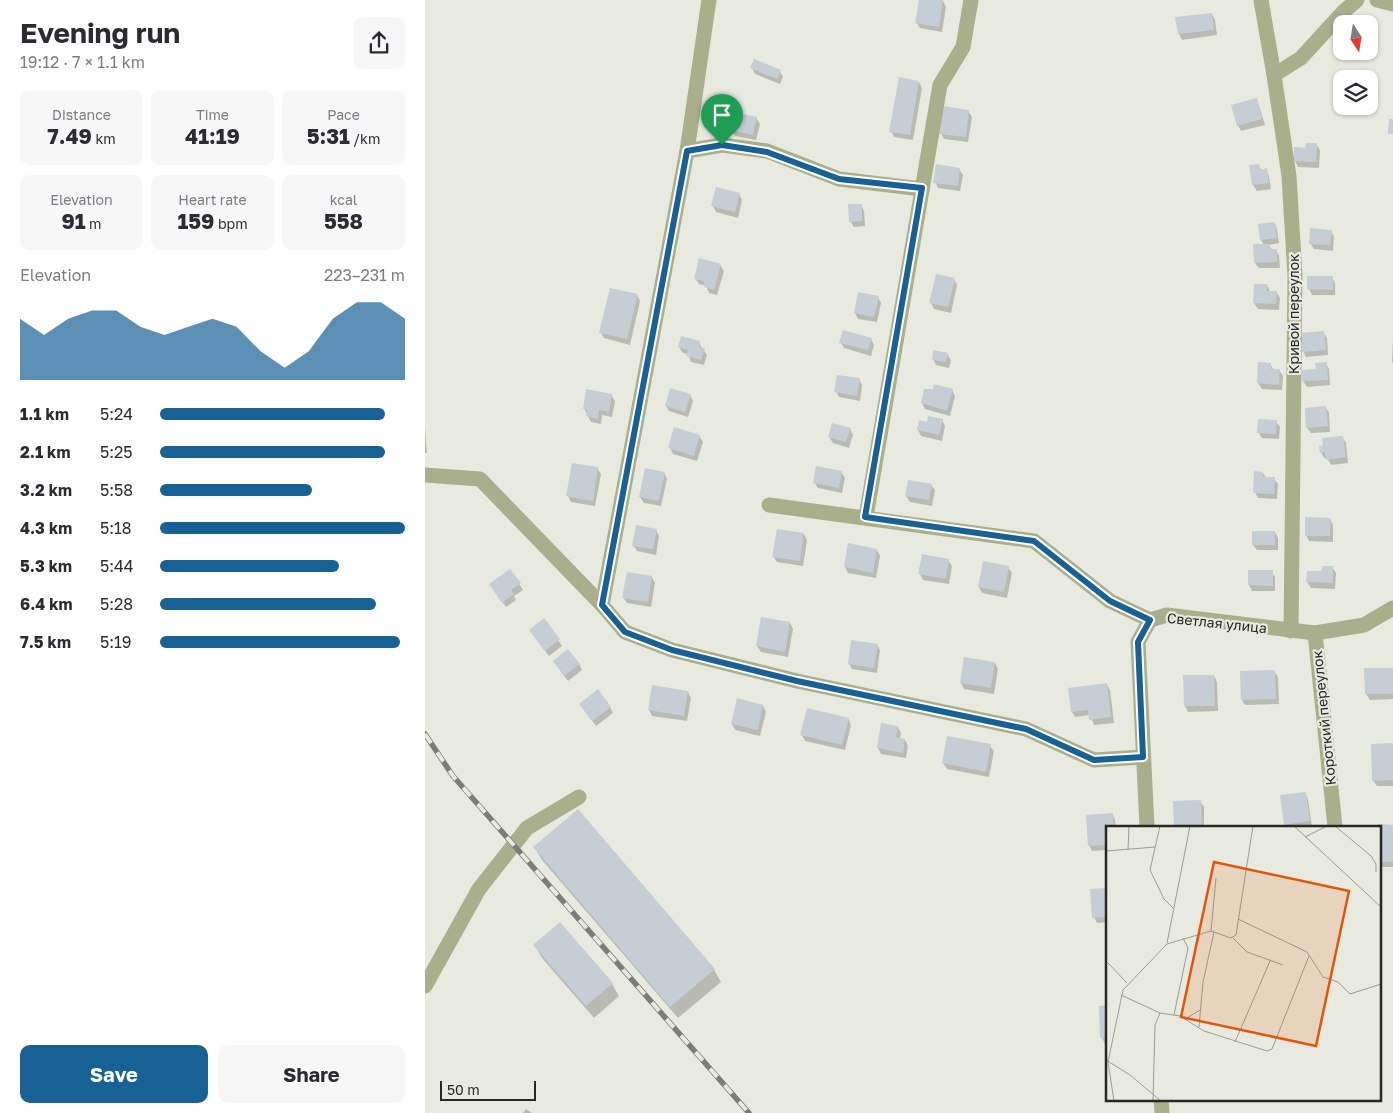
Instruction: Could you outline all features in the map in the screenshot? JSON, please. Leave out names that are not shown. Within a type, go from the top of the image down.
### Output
[{"type":"street","points":[[602,605],[687,151],[709,0]]},
{"type":"street","points":[[865,517],[940,85],[963,47],[971,0]]},
{"type":"street","name":"Кривой переулок","points":[[1261,0],[1275,75],[1289,176],[1295,276],[1291,631]]},
{"type":"street","points":[[1275,75],[1301,58],[1343,12],[1357,0]]},
{"type":"street","points":[[1377,0],[1393,4]]},
{"type":"street","points":[[687,151],[722,145],[767,152],[839,179],[922,188]]},
{"type":"street","points":[[425,475],[480,479],[602,605],[625,632],[672,650],[797,681],[1026,729],[1094,760],[1143,757]]},
{"type":"street","points":[[769,505],[1034,541],[1110,601],[1150,620]]},
{"type":"street","name":"Короткий переулок","points":[[1335,826],[1315,633],[1364,625],[1393,608]]},
{"type":"street","name":"Светлая улица","points":[[1147,826],[1138,642],[1150,620],[1167,615],[1315,633]]},
{"type":"street","points":[[425,986],[479,889],[527,828],[579,797]]},
{"type":"street","points":[[1161,1100],[1162,1113]]},
{"type":"building","points":[[919,0],[943,0],[939,27],[915,23]]},
{"type":"building","points":[[1212,13],[1214,30],[1178,34],[1175,17]]},
{"type":"building","points":[[754,59],[781,70],[777,79],[750,68]]},
{"type":"building","points":[[899,77],[919,81],[910,135],[889,132]]},
{"type":"building","points":[[1257,98],[1262,119],[1237,126],[1231,105]]},
{"type":"building","points":[[943,106],[969,110],[966,137],[939,134]]},
{"type":"building","points":[[734,112],[757,117],[753,135],[730,130]]},
{"type":"building","points":[[1389,119],[1393,119],[1393,134],[1388,134]]},
{"type":"building","points":[[1306,143],[1317,143],[1316,162],[1294,161],[1294,147],[1305,148]]},
{"type":"building","points":[[936,164],[960,168],[958,186],[933,183]]},
{"type":"building","points":[[1259,164],[1260,170],[1267,168],[1269,183],[1252,185],[1249,165]]},
{"type":"building","points":[[716,187],[740,193],[735,212],[711,206]]},
{"type":"building","points":[[848,204],[862,204],[862,221],[849,222]]},
{"type":"building","points":[[1275,222],[1277,238],[1260,240],[1258,224]]},
{"type":"building","points":[[1310,228],[1332,230],[1330,245],[1309,244]]},
{"type":"building","points":[[1253,244],[1269,244],[1270,249],[1277,249],[1277,262],[1254,263]]},
{"type":"building","points":[[699,258],[721,264],[714,290],[704,287],[704,281],[694,279]]},
{"type":"building","points":[[936,274],[955,278],[948,307],[929,303]]},
{"type":"building","points":[[1307,276],[1333,276],[1333,290],[1307,289]]},
{"type":"building","points":[[1254,284],[1267,284],[1267,291],[1277,291],[1276,304],[1253,303]]},
{"type":"building","points":[[610,288],[638,294],[627,339],[599,333]]},
{"type":"building","points":[[858,292],[879,296],[874,317],[854,313]]},
{"type":"building","points":[[843,330],[872,338],[868,350],[839,343]]},
{"type":"building","points":[[1324,331],[1326,350],[1302,352],[1300,333]]},
{"type":"building","points":[[681,336],[700,341],[699,347],[705,348],[701,360],[686,356],[688,350],[678,347]]},
{"type":"building","points":[[933,350],[948,353],[946,362],[932,360]]},
{"type":"building","points":[[1258,362],[1271,363],[1271,369],[1280,369],[1279,385],[1257,383]]},
{"type":"building","points":[[1327,362],[1328,380],[1302,381],[1302,370],[1316,369],[1315,363]]},
{"type":"building","points":[[837,375],[860,378],[857,396],[834,392]]},
{"type":"building","points":[[934,384],[953,389],[947,411],[921,403],[924,389],[933,389]]},
{"type":"building","points":[[670,388],[691,394],[685,412],[665,406]]},
{"type":"building","points":[[586,389],[612,394],[609,412],[599,410],[598,419],[586,416],[587,409],[583,409]]},
{"type":"building","points":[[1326,406],[1328,426],[1306,428],[1305,408]]},
{"type":"building","points":[[928,416],[943,419],[939,435],[917,430],[919,420],[927,422]]},
{"type":"building","points":[[1258,419],[1277,420],[1276,434],[1257,433]]},
{"type":"building","points":[[832,423],[851,428],[846,442],[828,437]]},
{"type":"building","points":[[674,427],[700,435],[694,456],[668,448]]},
{"type":"building","points":[[1343,436],[1346,457],[1326,460],[1325,452],[1320,453],[1319,446],[1323,445],[1322,438]]},
{"type":"building","points":[[572,463],[598,467],[593,501],[566,496]]},
{"type":"building","points":[[816,466],[842,471],[839,488],[813,483]]},
{"type":"building","points":[[645,468],[665,472],[659,501],[639,497]]},
{"type":"building","points":[[1254,471],[1263,472],[1263,477],[1275,477],[1274,494],[1253,493]]},
{"type":"building","points":[[908,480],[932,484],[929,500],[905,496]]},
{"type":"building","points":[[1305,517],[1331,518],[1330,536],[1305,536]]},
{"type":"building","points":[[636,525],[657,529],[653,549],[632,546]]},
{"type":"building","points":[[777,529],[804,533],[800,561],[772,557]]},
{"type":"building","points":[[1252,531],[1275,531],[1275,545],[1252,545]]},
{"type":"building","points":[[848,543],[877,549],[873,573],[844,567]]},
{"type":"building","points":[[922,554],[949,559],[946,579],[918,574]]},
{"type":"building","points":[[983,561],[1009,566],[1004,592],[978,587]]},
{"type":"building","points":[[1323,566],[1333,566],[1333,583],[1306,582],[1307,571],[1321,571]]},
{"type":"building","points":[[510,569],[521,583],[511,590],[514,594],[502,603],[489,584]]},
{"type":"building","points":[[1248,570],[1273,570],[1273,586],[1248,585]]},
{"type":"building","points":[[627,572],[652,576],[648,602],[622,598]]},
{"type":"building","points":[[761,617],[790,622],[785,652],[756,646]]},
{"type":"building","points":[[544,618],[560,639],[545,651],[529,630]]},
{"type":"building","points":[[851,640],[878,644],[874,668],[848,664]]},
{"type":"building","points":[[568,649],[580,664],[564,676],[553,661]]},
{"type":"building","points":[[964,657],[995,662],[991,688],[960,683]]},
{"type":"building","points":[[1364,668],[1393,668],[1393,694],[1365,694]]},
{"type":"building","points":[[1275,670],[1276,699],[1241,700],[1240,671]]},
{"type":"building","points":[[1183,675],[1214,675],[1215,706],[1184,706]]},
{"type":"building","points":[[1107,683],[1111,717],[1089,720],[1088,710],[1071,712],[1068,688]]},
{"type":"building","points":[[652,685],[688,691],[684,716],[648,710]]},
{"type":"building","points":[[598,689],[611,707],[592,721],[579,704]]},
{"type":"building","points":[[737,698],[763,705],[758,730],[731,724]]},
{"type":"building","points":[[807,708],[849,718],[842,745],[800,735]]},
{"type":"building","points":[[881,723],[898,726],[896,737],[905,739],[903,753],[877,748]]},
{"type":"building","points":[[947,736],[991,744],[986,772],[942,763]]},
{"type":"building","points":[[1393,743],[1393,780],[1372,781],[1371,744]]},
{"type":"building","points":[[1306,792],[1310,821],[1284,825],[1280,795]]},
{"type":"building","points":[[1201,800],[1202,826],[1174,826],[1173,801]]},
{"type":"building","points":[[578,809],[715,969],[670,1007],[533,847]]},
{"type":"building","points":[[1113,813],[1114,826],[1106,826],[1106,845],[1088,846],[1086,815]]},
{"type":"building","points":[[1377,824],[1393,825],[1393,862],[1381,862],[1381,826],[1376,826]]},
{"type":"building","points":[[1106,888],[1106,917],[1092,918],[1090,889]]},
{"type":"building","points":[[560,922],[613,983],[586,1006],[533,945]]},
{"type":"building","points":[[1106,1005],[1106,1038],[1100,1038],[1099,1006]]},
{"type":"railway","points":[[425,734],[453,776],[749,1113]]},
{"type":"route","points":[[722,145],[767,152],[839,179],[922,188],[865,517],[1034,541],[1110,601],[1150,620],[1138,642],[1143,757],[1094,760],[1026,729],[797,681],[672,650],[625,632],[602,605],[687,151],[722,145]]}]
